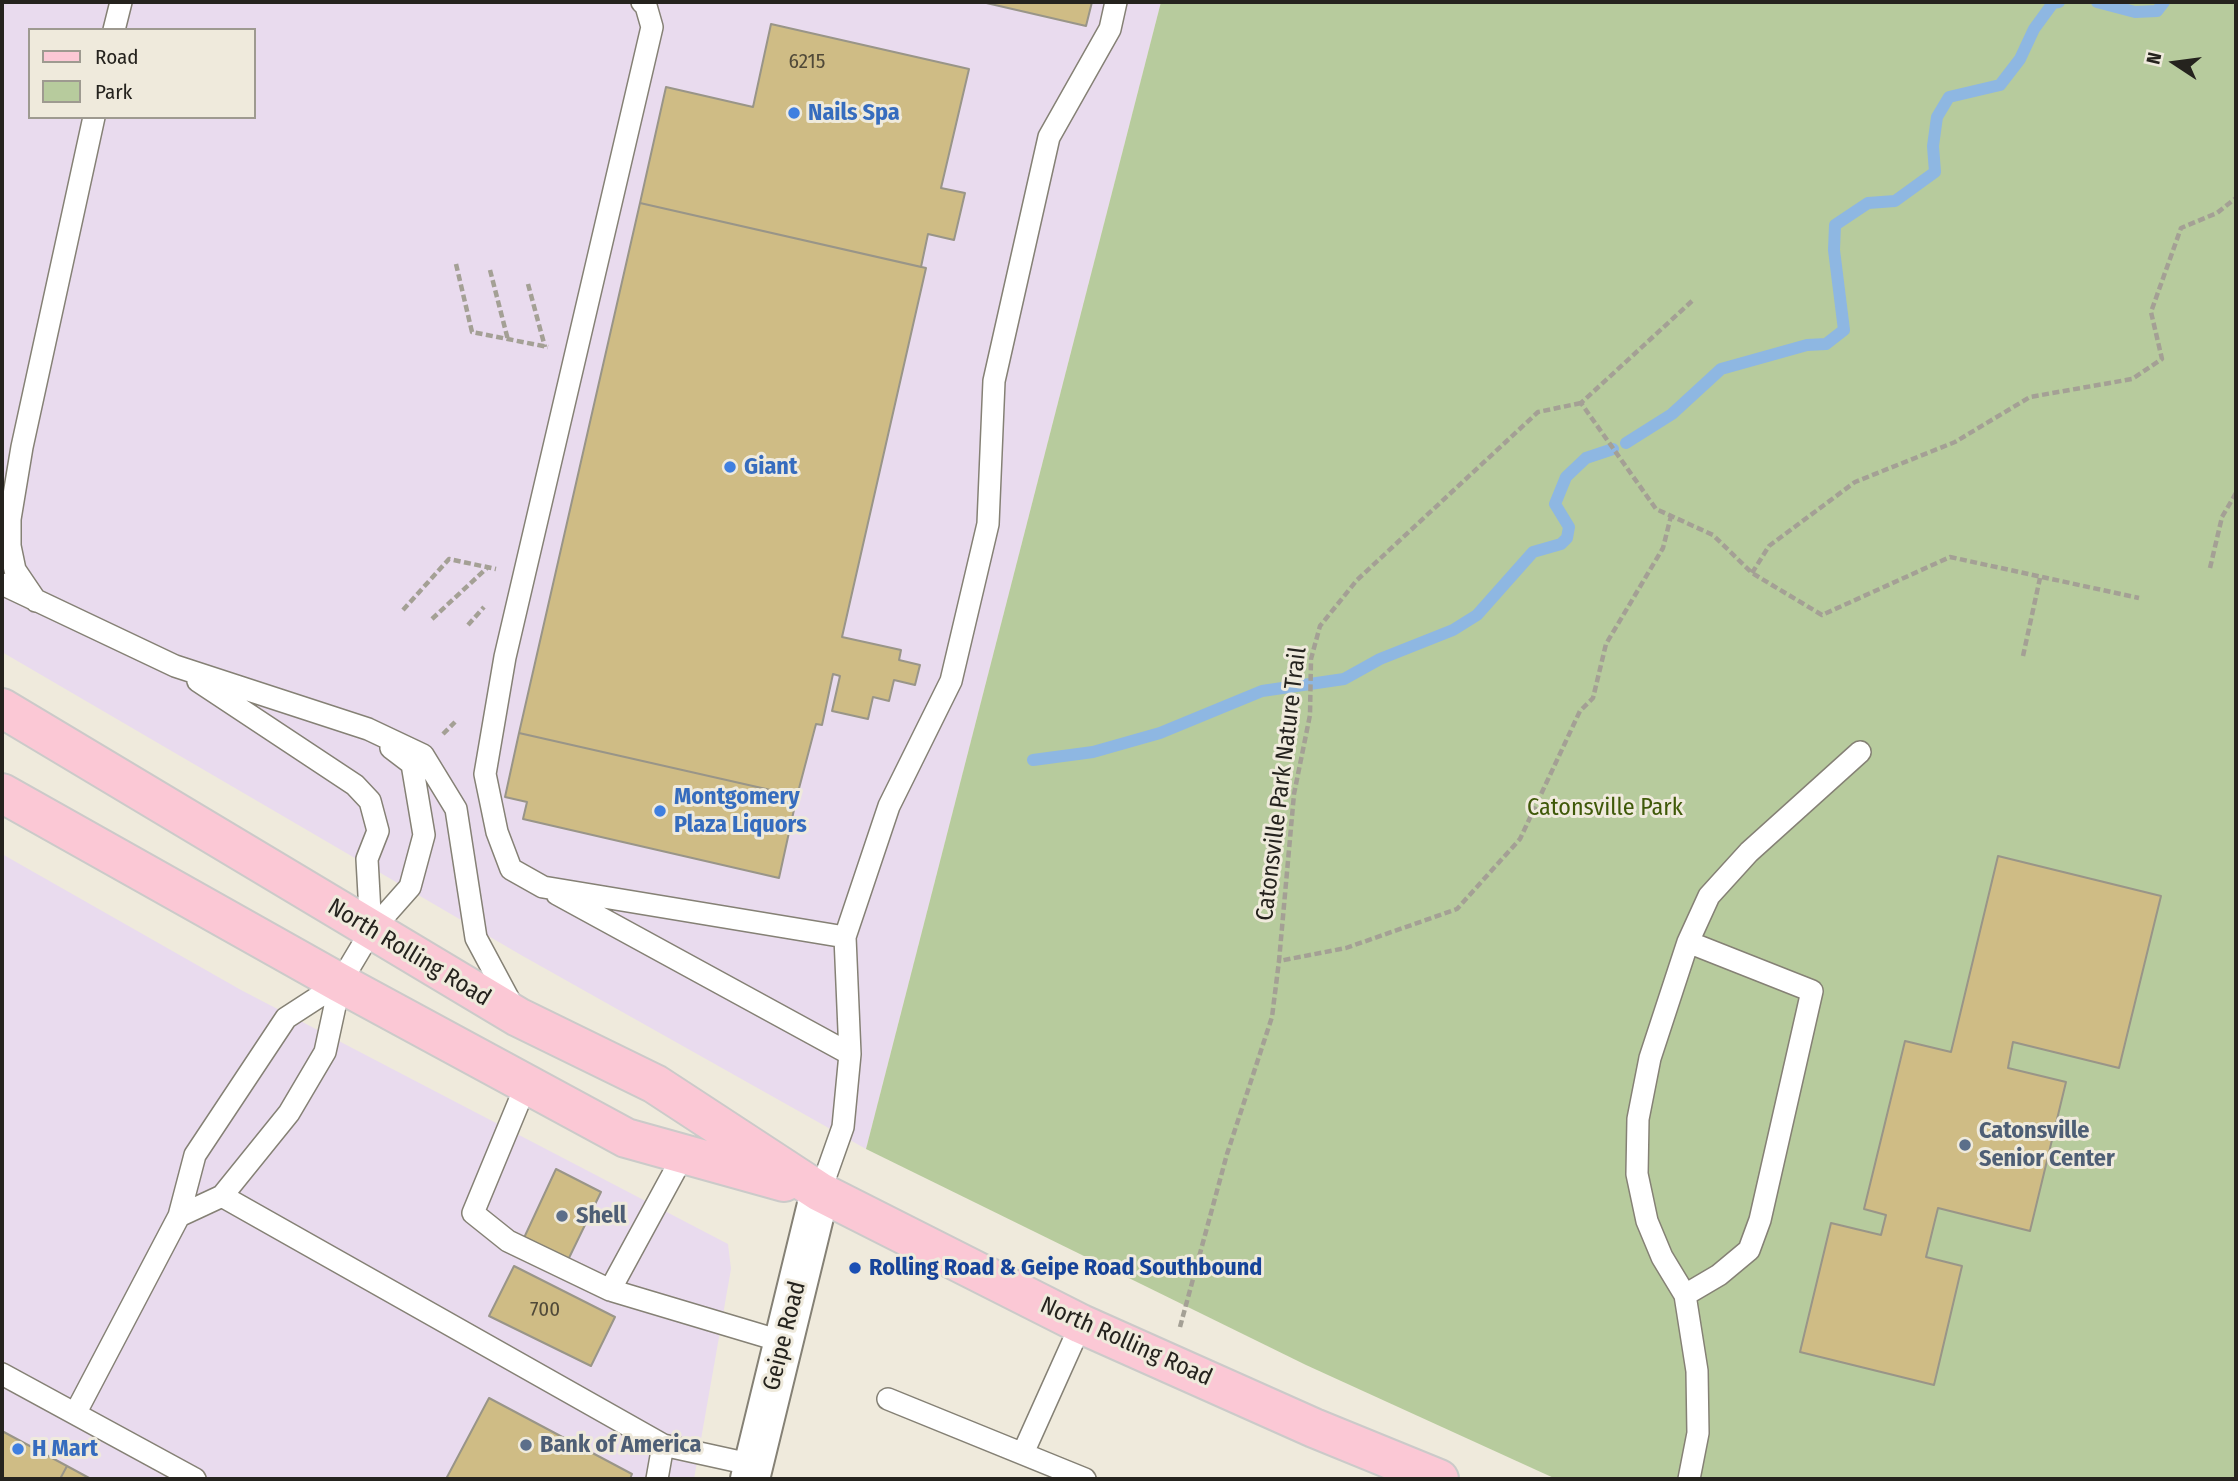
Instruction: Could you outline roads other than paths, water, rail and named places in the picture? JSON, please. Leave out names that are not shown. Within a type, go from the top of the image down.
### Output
[{"type":"main road","name":"North Rolling Road","points":[[2,708],[518,1017],[655,1084],[820,1192],[1081,1324],[1433,1478]]},
{"type":"main road","name":"North Rolling Road","points":[[2,793],[340,983],[626,1138],[820,1192]]},
{"type":"street","name":"Geipe Road","points":[[752,1472],[820,1192]]},
{"type":"lane","points":[[114,28],[121,2]]},
{"type":"lane","points":[[642,2],[646,6],[652,27],[505,657],[485,774],[497,832],[511,869],[850,1054]]},
{"type":"lane","points":[[820,1192],[843,1127],[850,1054],[845,937],[889,806],[951,681],[988,524],[994,381],[1049,137],[1110,29],[1116,2]]},
{"type":"lane","points":[[37,603],[15,569],[9,546],[10,519],[22,447],[94,119]]},
{"type":"lane","points":[[2,584],[37,603],[175,666],[368,729],[423,755],[456,809],[476,938],[518,1017]]},
{"type":"lane","points":[[175,666],[355,785],[370,801],[378,831],[367,859],[371,931]]},
{"type":"lane","points":[[179,1216],[222,1196],[289,1112],[325,1052],[340,983],[371,931],[410,887],[424,835],[412,764],[368,729]]},
{"type":"lane","points":[[1689,1479],[1698,1433],[1697,1371],[1685,1296],[1662,1257],[1647,1221],[1637,1174],[1638,1119],[1650,1058],[1688,942],[1709,896],[1749,852],[1860,752]]},
{"type":"lane","points":[[543,887],[845,937]]},
{"type":"lane","points":[[1685,1296],[1719,1275],[1749,1250],[1760,1220],[1812,991],[1688,942]]},
{"type":"lane","points":[[76,1412],[179,1216],[195,1155],[286,1018],[340,983]]},
{"type":"lane","points":[[526,1084],[473,1213],[508,1241],[610,1290],[784,1342]]},
{"type":"lane","points":[[610,1290],[684,1154]]},
{"type":"lane","points":[[222,1196],[663,1445],[752,1472]]},
{"type":"lane","points":[[1023,1453],[1081,1324]]},
{"type":"lane","points":[[2,1374],[195,1479]]},
{"type":"lane","points":[[888,1399],[1085,1479]]},
{"type":"lane","points":[[657,1479],[663,1445]]},
{"type":"waterway","points":[[1626,443],[1672,414],[1721,369],[1807,345],[1826,344],[1844,330],[1834,250],[1835,225],[1868,203],[1895,201],[1935,172],[1933,146],[1937,117],[1949,97],[2000,85],[2020,59],[2034,29],[2053,3],[2059,2]]},
{"type":"waterway","points":[[2097,2],[2135,12],[2157,11],[2164,2]]},
{"type":"waterway","points":[[1033,760],[1093,752],[1160,733],[1262,691],[1344,679],[1380,659],[1453,630],[1477,615],[1533,552],[1561,544],[1567,538],[1569,527],[1555,504],[1566,477],[1586,458],[1613,449]]},
{"type":"place","name":"Nails Spa","points":[[794,113]]},
{"type":"place","name":"Giant","points":[[730,467]]},
{"type":"place","name":"Montgomery Plaza Liquors","points":[[660,811]]},
{"type":"place","name":"Catonsville Senior Center","points":[[1965,1145]]},
{"type":"place","name":"Shell","points":[[562,1216]]},
{"type":"place","name":"Rolling Road & Geipe Road Southbound","points":[[855,1268]]},
{"type":"place","name":"Bank of America","points":[[526,1445]]},
{"type":"place","name":"H Mart","points":[[18,1449]]},
{"type":"park label","name":"Catonsville Park","points":[[1605,808]]}]
